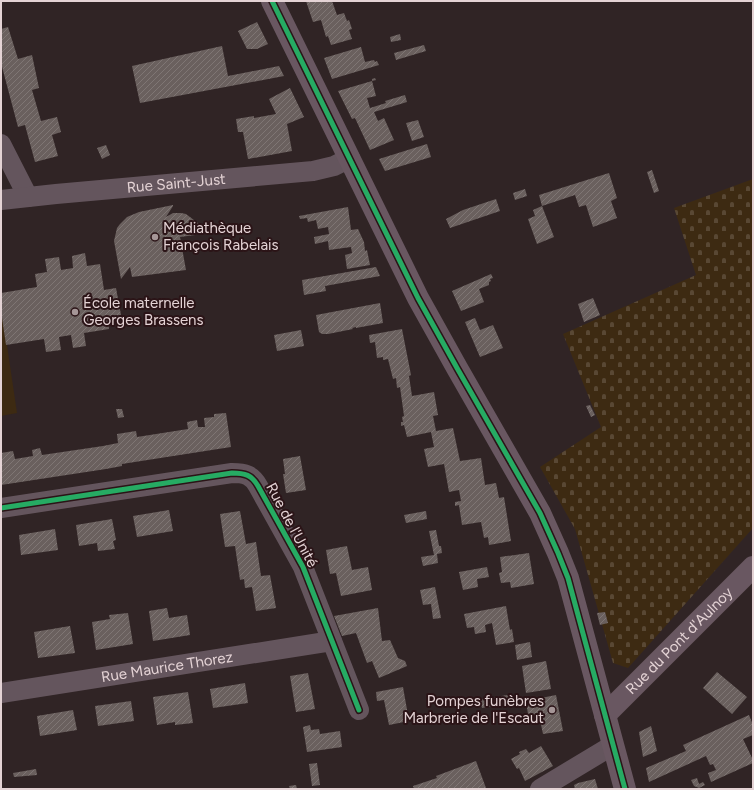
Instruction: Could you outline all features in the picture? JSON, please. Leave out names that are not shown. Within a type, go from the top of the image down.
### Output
[{"type":"street","points":[[272,1],[418,298],[540,513],[558,553],[568,578],[625,789]]},
{"type":"street","points":[[1,144],[28,197]]},
{"type":"street","name":"Rue Saint-Just","points":[[1,200],[320,171],[350,158]]},
{"type":"street","name":"Rue de l'Unité","points":[[1,508],[232,473],[250,475],[254,479],[299,559],[359,710]]},
{"type":"street","name":"Rue du Pont d'Aulnoy","points":[[605,715],[753,567]]},
{"type":"street","name":"Rue Maurice Thorez","points":[[1,693],[332,641]]},
{"type":"street","points":[[540,789],[613,745]]},
{"type":"green space","points":[[753,179],[753,528],[628,668],[613,663],[575,529],[540,467],[601,427],[563,334],[696,275],[674,208]]},
{"type":"green space","points":[[1,305],[17,413],[1,416]]},
{"type":"building","points":[[306,1],[332,1],[337,15],[344,13],[347,21],[349,20],[352,29],[349,30],[352,39],[331,45],[328,36],[326,37],[321,20],[313,22]]},
{"type":"building","points":[[257,22],[268,44],[257,49],[247,49],[238,31]]},
{"type":"building","points":[[8,27],[18,59],[32,55],[39,88],[32,90],[41,121],[57,117],[61,132],[52,135],[58,156],[35,162],[25,125],[18,127],[1,63],[1,29]]},
{"type":"building","points":[[400,34],[401,40],[391,42],[390,37]]},
{"type":"building","points":[[424,45],[426,51],[396,60],[394,53]]},
{"type":"building","points":[[222,46],[228,76],[279,66],[284,76],[140,103],[132,66]]},
{"type":"building","points":[[361,47],[365,62],[374,60],[375,62],[377,61],[379,65],[332,79],[324,58]]},
{"type":"building","points":[[372,81],[376,96],[367,98],[370,108],[386,103],[385,101],[405,95],[407,102],[374,112],[378,121],[384,118],[394,140],[370,150],[355,118],[352,119],[338,91]]},
{"type":"building","points":[[290,88],[304,117],[287,124],[292,151],[248,159],[243,132],[238,132],[236,119],[254,116],[254,118],[276,114],[269,99]]},
{"type":"building","points":[[418,120],[424,137],[412,141],[406,123]]},
{"type":"building","points":[[427,144],[431,157],[385,171],[379,159]]},
{"type":"building","points":[[106,145],[110,155],[102,159],[97,148]]},
{"type":"building","points":[[652,170],[659,191],[654,193],[647,172]]},
{"type":"building","points":[[609,173],[617,198],[611,201],[617,218],[593,227],[586,205],[579,207],[575,195],[542,206],[539,195]]},
{"type":"building","points":[[525,189],[527,196],[515,200],[513,193]]},
{"type":"building","points":[[496,199],[500,211],[450,228],[446,219],[463,210]]},
{"type":"building","points":[[173,205],[166,217],[173,213],[186,214],[203,227],[195,228],[195,235],[180,237],[186,270],[132,277],[130,267],[121,279],[114,241],[117,228],[127,217],[139,212]]},
{"type":"building","points":[[542,206],[554,237],[537,244],[528,219],[535,216],[533,210]]},
{"type":"building","points":[[348,207],[351,230],[358,229],[364,242],[365,251],[367,250],[370,265],[347,269],[345,255],[352,253],[351,247],[329,250],[328,241],[315,244],[314,237],[329,234],[328,227],[318,229],[316,220],[308,222],[307,218],[300,219],[299,216]]},
{"type":"building","points":[[85,253],[87,266],[100,264],[104,290],[116,288],[121,315],[108,317],[109,329],[84,333],[86,346],[73,348],[71,335],[59,337],[61,350],[46,352],[44,339],[6,345],[1,311],[1,293],[37,287],[35,274],[47,272],[45,259],[59,257],[61,270],[73,268],[72,256]]},
{"type":"building","points":[[376,267],[380,276],[325,286],[326,291],[304,295],[302,280]]},
{"type":"building","points":[[491,274],[493,278],[490,279],[491,281],[489,282],[489,285],[479,289],[484,302],[461,311],[452,291]]},
{"type":"building","points":[[593,298],[600,315],[584,322],[578,304]]},
{"type":"building","points":[[380,303],[383,323],[356,327],[352,328],[353,329],[328,334],[322,334],[319,332],[316,315]]},
{"type":"building","points":[[475,318],[480,330],[493,325],[503,348],[480,357],[465,322]]},
{"type":"building","points":[[402,329],[411,375],[409,376],[412,396],[434,392],[438,415],[433,416],[436,431],[453,428],[460,461],[481,458],[485,485],[496,483],[499,498],[504,497],[511,541],[489,545],[488,537],[484,538],[481,522],[462,525],[459,505],[455,506],[455,502],[461,501],[459,490],[449,492],[444,464],[428,467],[424,449],[434,447],[431,432],[407,437],[404,425],[401,426],[401,422],[403,422],[402,417],[404,416],[400,387],[397,388],[396,378],[393,379],[388,359],[383,360],[383,357],[377,358],[375,342],[370,343],[369,335]]},
{"type":"building","points":[[301,330],[304,346],[277,351],[274,335]]},
{"type":"building","points":[[590,405],[595,415],[591,417],[586,406]]},
{"type":"building","points":[[116,409],[122,409],[124,417],[118,418]]},
{"type":"building","points":[[226,413],[231,447],[122,464],[122,466],[106,469],[1,485],[1,453],[13,451],[15,459],[33,456],[32,450],[40,448],[42,455],[103,446],[118,443],[117,434],[136,431],[137,437],[188,429],[187,422],[197,420],[198,427],[205,427],[204,418],[214,417],[214,414]]},
{"type":"building","points":[[300,456],[306,490],[286,493],[283,474],[285,474],[283,459]]},
{"type":"building","points":[[169,510],[173,531],[137,537],[133,516]]},
{"type":"building","points":[[240,511],[246,544],[256,542],[261,576],[270,575],[276,608],[256,611],[252,587],[245,588],[244,579],[240,580],[235,546],[225,547],[220,514]]},
{"type":"building","points":[[426,511],[427,519],[406,523],[404,515]]},
{"type":"building","points":[[112,519],[116,540],[113,541],[115,549],[98,551],[97,543],[79,546],[76,525]]},
{"type":"building","points":[[55,529],[58,550],[21,555],[19,535]]},
{"type":"building","points":[[436,530],[442,553],[437,554],[438,563],[423,566],[421,557],[434,555],[429,531]]},
{"type":"building","points":[[347,546],[352,570],[368,567],[372,590],[341,596],[336,573],[330,574],[326,550]]},
{"type":"building","points":[[529,553],[534,584],[511,588],[510,582],[501,583],[499,573],[502,572],[500,557]]},
{"type":"building","points":[[487,567],[489,577],[477,579],[478,587],[463,590],[459,572]]},
{"type":"building","points":[[435,587],[441,618],[433,619],[431,604],[423,605],[420,590]]},
{"type":"building","points":[[506,606],[510,630],[512,629],[514,642],[496,645],[492,623],[485,625],[486,632],[475,634],[474,627],[467,628],[464,614]]},
{"type":"building","points":[[167,608],[169,618],[187,615],[190,635],[153,641],[149,611]]},
{"type":"building","points":[[378,608],[382,641],[390,640],[398,658],[405,661],[407,666],[379,678],[372,661],[367,663],[356,633],[342,636],[334,616]]},
{"type":"building","points":[[605,612],[608,623],[600,625],[597,613]]},
{"type":"building","points":[[128,613],[133,644],[96,650],[92,622],[110,619],[109,615]]},
{"type":"building","points":[[70,626],[75,653],[38,658],[34,632]]},
{"type":"building","points":[[530,642],[532,657],[517,660],[515,645]]},
{"type":"building","points":[[546,661],[551,689],[526,693],[522,666]]},
{"type":"building","points":[[717,672],[747,697],[732,714],[703,688]]},
{"type":"building","points":[[308,673],[315,709],[296,712],[290,676]]},
{"type":"building","points":[[245,683],[248,703],[213,708],[210,689]]},
{"type":"building","points":[[403,687],[409,721],[389,725],[384,700],[377,701],[376,692]]},
{"type":"building","points":[[188,692],[193,723],[175,725],[175,722],[157,725],[153,697]]},
{"type":"building","points":[[512,694],[513,703],[482,708],[480,700]]},
{"type":"building","points":[[556,695],[563,731],[543,734],[540,720],[529,721],[526,701]]},
{"type":"building","points":[[131,701],[134,721],[98,726],[95,706]]},
{"type":"building","points":[[73,710],[77,730],[40,736],[37,716]]},
{"type":"building","points":[[749,715],[753,725],[753,735],[743,739],[753,763],[711,782],[708,773],[716,770],[713,764],[710,765],[706,756],[649,782],[646,768],[686,751],[683,745]]},
{"type":"building","points":[[310,725],[311,730],[319,729],[320,734],[340,731],[342,747],[307,752],[303,727]]},
{"type":"building","points":[[651,726],[657,751],[643,757],[639,732]]},
{"type":"building","points":[[541,746],[553,766],[525,781],[519,768],[517,769],[511,759],[520,754],[519,752],[526,749],[529,753]]},
{"type":"building","points":[[476,761],[486,788],[414,789],[413,786],[437,778],[436,776]]},
{"type":"building","points":[[317,763],[320,785],[312,786],[309,764]]},
{"type":"building","points":[[36,769],[37,775],[14,777],[13,773]]},
{"type":"building","points":[[697,778],[699,784],[703,782],[705,785],[699,788],[694,786],[691,780]]},
{"type":"building","points":[[595,779],[598,789],[575,789],[574,785],[578,783]]},
{"type":"building","points":[[296,785],[297,789],[290,789],[289,786]]},
{"type":"cycle path","points":[[272,1],[418,298],[540,513],[558,553],[568,578],[625,789]]},
{"type":"cycle path","points":[[1,508],[232,473],[248,475],[258,486],[303,567],[359,710]]},
{"type":"place","name":"Médiathèque François Rabelais","points":[[155,237]]},
{"type":"place","name":"École maternelle Georges Brassens","points":[[75,312]]},
{"type":"place","name":"Pompes funèbres Marbrerie de l'Escaut","points":[[552,710]]}]
